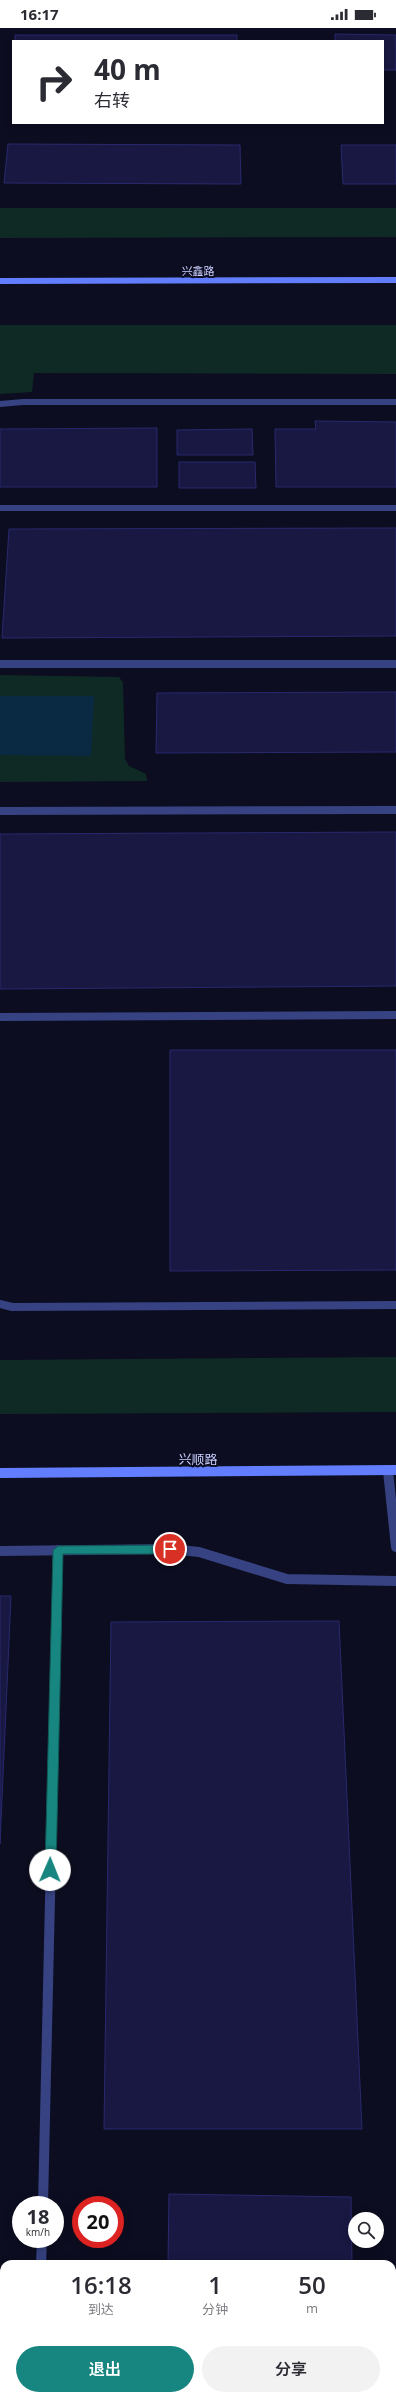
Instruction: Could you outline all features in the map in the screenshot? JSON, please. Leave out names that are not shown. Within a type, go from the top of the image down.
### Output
[{"type":"main road","name":"兴鑫路","points":[[0,281],[396,280]]},
{"type":"main road","name":"兴顺路","points":[[0,1473],[392,1470]]},
{"type":"lane","points":[[0,404],[23,402],[396,402]]},
{"type":"lane","points":[[0,508],[396,508]]},
{"type":"lane","points":[[0,664],[396,664]]},
{"type":"lane","points":[[0,811],[396,810]]},
{"type":"lane","points":[[0,1016],[396,1015]]},
{"type":"lane","points":[[0,1304],[12,1307],[396,1305]]},
{"type":"lane","points":[[392,1470],[396,1547]]},
{"type":"lane","points":[[0,1551],[170,1549],[199,1552],[287,1579],[396,1581]]},
{"type":"lane","points":[[43,2196],[58,1550]]},
{"type":"lane","points":[[41,2260],[42,2248]]},
{"type":"green space","points":[[0,208],[396,208],[396,237],[0,238]]},
{"type":"green space","points":[[0,325],[396,325],[396,374],[34,373],[32,392],[0,394]]},
{"type":"green space","points":[[0,675],[119,677],[123,683],[125,759],[129,766],[146,774],[147,781],[0,782]]},
{"type":"green space","points":[[396,1357],[396,1412],[0,1414],[0,1360]]},
{"type":"water","points":[[0,696],[94,696],[91,756],[0,755]]},
{"type":"building","points":[[335,34],[396,35],[396,70],[384,70],[384,40],[335,40]]},
{"type":"building","points":[[15,35],[237,35],[237,40],[15,40]]},
{"type":"building","points":[[8,144],[240,145],[241,184],[4,183]]},
{"type":"building","points":[[341,145],[396,145],[396,184],[343,184]]},
{"type":"building","points":[[315,421],[396,422],[396,487],[276,487],[275,429],[316,429]]},
{"type":"building","points":[[157,428],[157,487],[0,487],[0,429]]},
{"type":"building","points":[[252,429],[253,455],[177,455],[177,430]]},
{"type":"building","points":[[179,462],[255,462],[256,488],[179,488]]},
{"type":"building","points":[[396,528],[396,636],[2,638],[9,529]]},
{"type":"building","points":[[396,692],[396,752],[156,753],[157,693]]},
{"type":"building","points":[[396,832],[396,986],[0,989],[0,834]]},
{"type":"building","points":[[170,1050],[396,1050],[396,1270],[170,1271]]},
{"type":"building","points":[[0,1596],[11,1596],[0,1844]]},
{"type":"building","points":[[339,1621],[362,2129],[104,2129],[111,1622]]},
{"type":"building","points":[[169,2194],[351,2197],[351,2212],[348,2212],[348,2248],[352,2248],[352,2260],[168,2260]]},
{"type":"route","points":[[50,1870],[58,1550],[170,1549]]}]
